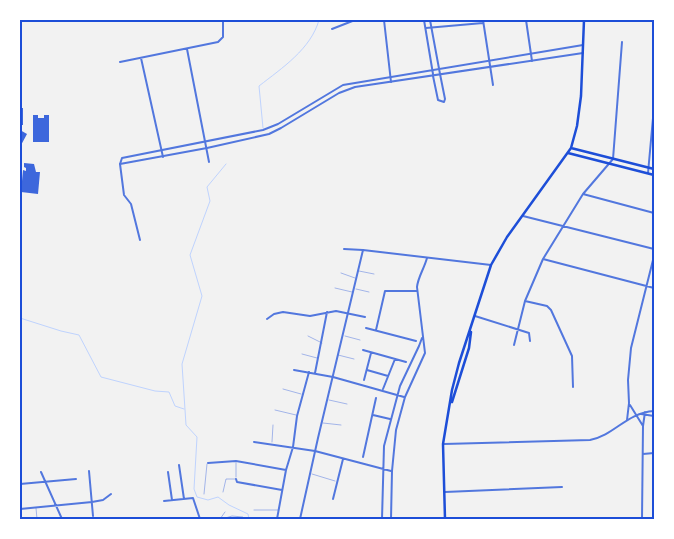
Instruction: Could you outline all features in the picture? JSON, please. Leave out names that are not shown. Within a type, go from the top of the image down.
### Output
[{"type":"main road","points":[[445,519],[443,444],[454,383],[491,265],[507,237],[571,148],[577,126],[581,96],[584,20]]},
{"type":"main road","points":[[571,148],[654,169]]},
{"type":"main road","points":[[568,153],[654,175]]},
{"type":"street","points":[[120,62],[218,42],[224,37],[224,20]]},
{"type":"street","points":[[332,29],[355,20]]},
{"type":"street","points":[[384,20],[391,82]]},
{"type":"street","points":[[424,20],[438,100],[441,102],[445,99],[430,20]]},
{"type":"street","points":[[526,20],[532,60]]},
{"type":"street","points":[[425,28],[483,21],[493,85]]},
{"type":"street","points":[[514,345],[525,301],[543,259],[583,194],[613,159],[622,42]]},
{"type":"street","points":[[140,240],[131,204],[124,195],[120,164],[122,158],[206,143],[267,128],[343,85],[583,45]]},
{"type":"street","points":[[187,49],[209,162]]},
{"type":"street","points":[[120,164],[269,134],[344,91],[355,87],[583,53]]},
{"type":"street","points":[[141,58],[162,157]]},
{"type":"street","points":[[343,85],[344,91]]},
{"type":"street","points":[[648,173],[654,107]]},
{"type":"street","points":[[305,108],[308,112]]},
{"type":"street","points":[[267,128],[269,134]]},
{"type":"street","points":[[583,194],[654,213]]},
{"type":"street","points":[[522,216],[654,249]]},
{"type":"street","points":[[344,249],[491,265]]},
{"type":"street","points":[[300,519],[321,422],[364,250]]},
{"type":"street","points":[[626,420],[629,403],[630,348],[654,256]]},
{"type":"street","points":[[377,519],[391,518],[392,471],[396,430],[405,397],[425,352],[417,291],[418,278],[424,269],[427,258]]},
{"type":"street","points":[[543,259],[654,288]]},
{"type":"street","points":[[376,330],[386,291],[417,291]]},
{"type":"street","points":[[525,301],[547,306],[551,310],[572,356],[573,387]]},
{"type":"street","points":[[267,319],[274,314],[283,312],[310,316],[327,312],[348,313],[364,317]]},
{"type":"street","points":[[315,373],[327,312]]},
{"type":"street","points":[[475,316],[530,333],[530,341]]},
{"type":"street","points":[[366,328],[416,341]]},
{"type":"street","points":[[382,518],[384,446],[397,394],[422,336]]},
{"type":"street","points":[[418,349],[422,348],[425,352]]},
{"type":"street","points":[[363,350],[406,362]]},
{"type":"street","points":[[364,380],[371,352]]},
{"type":"street","points":[[383,390],[395,359]]},
{"type":"street","points":[[294,370],[333,377],[405,397]]},
{"type":"street","points":[[367,370],[388,376]]},
{"type":"street","points":[[277,519],[286,470],[293,447],[297,416],[309,372]]},
{"type":"street","points":[[363,457],[376,398]]},
{"type":"street","points":[[629,403],[643,426]]},
{"type":"street","points":[[443,444],[590,440],[605,434],[636,414],[654,411]]},
{"type":"street","points":[[642,519],[642,454],[645,412]]},
{"type":"street","points":[[641,414],[654,416]]},
{"type":"street","points":[[372,415],[390,419]]},
{"type":"street","points":[[254,442],[293,447],[392,471]]},
{"type":"street","points":[[642,454],[654,453]]},
{"type":"street","points":[[333,499],[343,459]]},
{"type":"street","points":[[208,463],[236,461],[286,470]]},
{"type":"street","points":[[179,465],[184,499]]},
{"type":"street","points":[[42,472],[62,519]]},
{"type":"street","points":[[89,472],[93,516]]},
{"type":"street","points":[[168,472],[172,500]]},
{"type":"street","points":[[20,484],[76,479]]},
{"type":"street","points":[[236,479],[237,482],[282,490]]},
{"type":"street","points":[[445,492],[562,487]]},
{"type":"street","points":[[20,509],[92,502],[103,500],[111,494]]},
{"type":"street","points":[[164,501],[191,498],[194,500],[200,519]]},
{"type":"lane","points":[[358,271],[374,274]]},
{"type":"lane","points":[[341,273],[357,278]]},
{"type":"lane","points":[[335,288],[353,292]]},
{"type":"lane","points":[[354,288],[369,292]]},
{"type":"lane","points":[[343,335],[360,340]]},
{"type":"lane","points":[[308,336],[322,343]]},
{"type":"lane","points":[[302,354],[318,358]]},
{"type":"lane","points":[[338,355],[354,359]]},
{"type":"lane","points":[[283,389],[303,395]]},
{"type":"lane","points":[[327,399],[346,404]]},
{"type":"lane","points":[[275,410],[297,416]]},
{"type":"lane","points":[[321,422],[341,425]]},
{"type":"lane","points":[[272,444],[273,425]]},
{"type":"lane","points":[[223,492],[226,479],[236,479],[236,461]]},
{"type":"lane","points":[[204,494],[208,463]]},
{"type":"lane","points":[[310,474],[337,481]]},
{"type":"lane","points":[[36,507],[37,519]]},
{"type":"lane","points":[[254,510],[278,510]]},
{"type":"lane","points":[[221,519],[225,512]]},
{"type":"lane","points":[[221,519],[234,516],[243,517],[244,519]]},
{"type":"building","points":[[20,108],[23,108],[23,125],[20,125]]},
{"type":"building","points":[[33,115],[38,115],[38,118],[44,118],[44,115],[49,115],[49,142],[33,142]]},
{"type":"building","points":[[20,130],[27,134],[20,147]]},
{"type":"building","points":[[24,163],[34,164],[36,172],[40,172],[38,194],[21,192],[23,170],[26,171]]},
{"type":"waterway","points":[[263,128],[259,86],[303,49],[319,20]]},
{"type":"waterway","points":[[226,164],[207,187],[210,201],[190,255],[202,296],[182,364],[186,425],[197,437],[194,489],[197,497],[208,500],[218,497],[229,505],[248,514],[249,519]]},
{"type":"waterway","points":[[20,318],[79,335],[101,377],[155,391],[169,392],[175,406],[184,409]]}]
